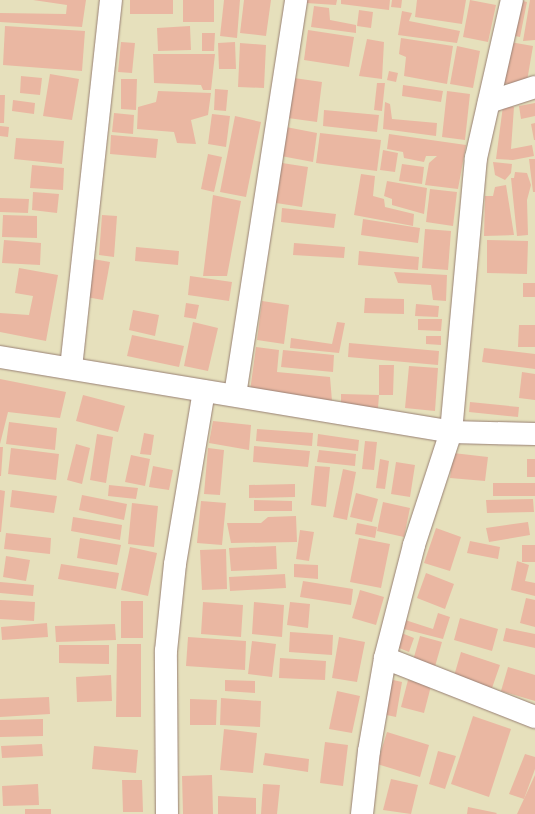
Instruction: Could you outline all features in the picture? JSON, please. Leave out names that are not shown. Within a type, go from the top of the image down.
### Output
[{"type":"street","points":[[70,368],[111,0]]},
{"type":"street","points":[[235,395],[296,0]]},
{"type":"street","points":[[362,814],[369,751],[385,658],[414,546],[451,432],[476,158],[512,0]]},
{"type":"street","points":[[489,102],[535,88]]},
{"type":"street","points":[[0,357],[451,432],[535,434]]},
{"type":"street","points":[[167,814],[166,651],[176,564],[204,391]]},
{"type":"street","points":[[385,658],[535,717]]},
{"type":"building","points":[[33,0],[86,0],[82,27],[0,22],[0,13],[66,14],[67,5]]},
{"type":"building","points":[[130,0],[173,0],[173,14],[130,14]]},
{"type":"building","points":[[183,0],[214,0],[214,22],[183,22]]},
{"type":"building","points":[[224,0],[240,0],[237,38],[220,36]]},
{"type":"building","points":[[244,0],[271,0],[266,36],[240,33]]},
{"type":"building","points":[[306,0],[337,0],[336,5],[306,3]]},
{"type":"building","points":[[341,0],[390,0],[389,10],[341,4]]},
{"type":"building","points":[[392,0],[402,0],[401,8],[391,7]]},
{"type":"building","points":[[417,0],[466,0],[462,24],[415,17]]},
{"type":"building","points":[[470,0],[496,5],[488,42],[463,37]]},
{"type":"building","points":[[518,0],[527,2],[520,37],[510,35]]},
{"type":"building","points":[[530,0],[535,0],[535,40],[523,41]]},
{"type":"building","points":[[314,6],[329,8],[330,20],[356,25],[356,33],[311,27]]},
{"type":"building","points":[[359,10],[373,12],[371,28],[357,26]]},
{"type":"building","points":[[402,11],[412,13],[409,21],[460,31],[457,43],[398,35]]},
{"type":"building","points":[[5,26],[85,31],[82,71],[3,65]]},
{"type":"building","points":[[190,26],[191,50],[158,51],[157,28]]},
{"type":"building","points":[[308,30],[354,37],[349,67],[304,60]]},
{"type":"building","points":[[202,33],[215,33],[214,51],[202,51]]},
{"type":"building","points":[[401,38],[453,46],[447,84],[404,76],[406,57],[399,54]]},
{"type":"building","points":[[367,39],[384,42],[382,79],[359,76]]},
{"type":"building","points":[[121,42],[135,43],[132,73],[118,72]]},
{"type":"building","points":[[235,42],[236,69],[219,69],[218,43]]},
{"type":"building","points":[[510,42],[533,46],[526,87],[503,83]]},
{"type":"building","points":[[240,43],[266,45],[264,88],[238,87]]},
{"type":"building","points":[[457,46],[480,51],[473,88],[450,84]]},
{"type":"building","points":[[153,54],[215,54],[211,90],[203,90],[201,85],[154,83]]},
{"type":"building","points":[[389,71],[398,73],[396,82],[387,80]]},
{"type":"building","points":[[50,74],[79,79],[72,120],[43,116]]},
{"type":"building","points":[[21,76],[42,78],[40,95],[20,93]]},
{"type":"building","points":[[294,78],[322,82],[317,122],[288,118]]},
{"type":"building","points":[[121,79],[137,79],[136,110],[121,109]]},
{"type":"building","points":[[377,83],[385,83],[382,111],[374,110]]},
{"type":"building","points":[[403,85],[443,91],[441,102],[402,96]]},
{"type":"building","points":[[215,89],[228,90],[226,111],[214,110]]},
{"type":"building","points":[[158,91],[211,93],[208,115],[191,120],[196,144],[177,143],[174,132],[137,129],[138,107],[156,102]]},
{"type":"building","points":[[447,91],[470,94],[465,140],[442,137]]},
{"type":"building","points":[[0,95],[5,95],[4,123],[0,123]]},
{"type":"building","points":[[13,100],[35,103],[34,114],[12,111]]},
{"type":"building","points":[[385,102],[390,104],[392,119],[437,123],[436,136],[383,129]]},
{"type":"building","points":[[535,103],[535,116],[521,119],[519,106]]},
{"type":"building","points":[[503,106],[514,107],[511,149],[532,145],[534,156],[513,160],[496,159]]},
{"type":"building","points":[[324,110],[379,115],[377,132],[323,126]]},
{"type":"building","points":[[114,113],[134,115],[133,134],[112,132]]},
{"type":"building","points":[[212,114],[230,116],[226,147],[208,144]]},
{"type":"building","points":[[235,116],[261,122],[246,197],[220,192]]},
{"type":"building","points":[[535,123],[535,140],[534,140],[531,124]]},
{"type":"building","points":[[0,126],[9,127],[8,137],[0,136]]},
{"type":"building","points":[[286,127],[317,133],[313,162],[281,156]]},
{"type":"building","points":[[320,133],[381,140],[377,171],[316,163]]},
{"type":"building","points":[[389,134],[466,145],[458,189],[425,185],[429,163],[437,156],[426,156],[424,162],[404,158],[403,152],[387,149]]},
{"type":"building","points":[[111,135],[158,139],[156,158],[110,154]]},
{"type":"building","points":[[16,138],[64,141],[62,164],[14,159]]},
{"type":"building","points":[[383,150],[398,153],[395,172],[380,170]]},
{"type":"building","points":[[208,154],[222,157],[214,192],[201,189]]},
{"type":"building","points":[[529,159],[535,159],[535,192],[533,192]]},
{"type":"building","points":[[493,162],[512,164],[511,173],[505,180],[495,175]]},
{"type":"building","points":[[282,163],[308,167],[302,207],[276,203]]},
{"type":"building","points":[[402,164],[424,167],[422,184],[399,181]]},
{"type":"building","points":[[32,165],[64,168],[63,190],[30,188]]},
{"type":"building","points":[[515,172],[527,173],[531,185],[527,200],[528,235],[517,236],[511,178],[514,178]]},
{"type":"building","points":[[361,174],[375,176],[373,196],[384,199],[385,207],[414,214],[413,226],[354,215]]},
{"type":"building","points":[[387,181],[427,188],[424,214],[392,205],[392,199],[384,196]]},
{"type":"building","points":[[506,185],[514,235],[484,236],[485,196],[493,196],[495,187]]},
{"type":"building","points":[[430,189],[457,192],[453,226],[426,222]]},
{"type":"building","points":[[33,192],[59,194],[57,213],[32,210]]},
{"type":"building","points":[[213,195],[241,201],[227,276],[203,276]]},
{"type":"building","points":[[0,198],[29,199],[28,213],[0,212]]},
{"type":"building","points":[[282,208],[336,214],[334,228],[281,222]]},
{"type":"building","points":[[3,215],[37,216],[37,238],[2,237]]},
{"type":"building","points":[[102,215],[117,216],[114,257],[99,255]]},
{"type":"building","points":[[363,219],[420,228],[418,243],[361,235]]},
{"type":"building","points":[[425,229],[451,231],[448,270],[422,268]]},
{"type":"building","points":[[4,240],[41,243],[40,265],[2,263]]},
{"type":"building","points":[[487,240],[528,241],[527,274],[487,273]]},
{"type":"building","points":[[294,243],[345,247],[344,258],[293,255]]},
{"type":"building","points":[[136,247],[179,251],[178,265],[135,261]]},
{"type":"building","points":[[359,251],[419,257],[418,270],[358,265]]},
{"type":"building","points":[[93,259],[110,262],[103,300],[86,297]]},
{"type":"building","points":[[19,268],[58,275],[46,341],[0,332],[0,313],[29,315],[33,296],[15,293]]},
{"type":"building","points":[[394,272],[447,275],[446,301],[433,300],[431,285],[398,283]]},
{"type":"building","points":[[190,276],[232,282],[229,301],[188,295]]},
{"type":"building","points":[[523,283],[535,283],[535,297],[523,297]]},
{"type":"building","points":[[365,298],[404,299],[404,314],[364,313]]},
{"type":"building","points":[[262,301],[289,305],[284,344],[257,340]]},
{"type":"building","points":[[186,303],[199,305],[196,319],[184,317]]},
{"type":"building","points":[[416,304],[439,306],[438,317],[415,316]]},
{"type":"building","points":[[133,310],[159,315],[155,336],[129,330]]},
{"type":"building","points":[[418,319],[442,319],[441,331],[418,330]]},
{"type":"building","points":[[193,322],[218,328],[208,371],[184,366]]},
{"type":"building","points":[[337,322],[345,323],[339,353],[290,348],[291,338],[332,344]]},
{"type":"building","points":[[519,325],[535,325],[535,347],[518,347]]},
{"type":"building","points":[[132,335],[184,346],[179,367],[127,356]]},
{"type":"building","points":[[426,336],[441,336],[441,345],[426,344]]},
{"type":"building","points":[[349,343],[439,351],[438,365],[348,357]]},
{"type":"building","points":[[256,347],[279,350],[277,372],[330,377],[332,401],[250,391]]},
{"type":"building","points":[[484,348],[535,354],[535,369],[482,362]]},
{"type":"building","points":[[283,350],[334,355],[333,372],[281,367]]},
{"type":"building","points":[[379,365],[394,365],[393,395],[379,395]]},
{"type":"building","points":[[409,366],[438,368],[435,411],[405,408]]},
{"type":"building","points":[[522,372],[535,374],[535,400],[519,398]]},
{"type":"building","points":[[0,379],[66,392],[60,418],[8,412],[0,444]]},
{"type":"building","points":[[341,394],[379,395],[378,408],[341,407]]},
{"type":"building","points":[[83,395],[125,406],[118,432],[76,421]]},
{"type":"building","points":[[470,402],[519,407],[518,417],[469,412]]},
{"type":"building","points":[[213,421],[251,425],[249,450],[209,443]]},
{"type":"building","points":[[9,422],[57,428],[55,450],[6,444]]},
{"type":"building","points":[[257,429],[313,433],[312,446],[256,441]]},
{"type":"building","points":[[144,433],[154,435],[151,455],[140,454]]},
{"type":"building","points":[[97,434],[113,437],[106,483],[90,480]]},
{"type":"building","points":[[318,434],[359,440],[358,451],[317,446]]},
{"type":"building","points":[[365,441],[377,442],[374,470],[362,469]]},
{"type":"building","points":[[76,444],[90,448],[82,484],[67,480]]},
{"type":"building","points":[[254,446],[310,451],[308,467],[253,462]]},
{"type":"building","points":[[0,447],[3,447],[1,476],[0,476]]},
{"type":"building","points":[[11,448],[59,454],[56,480],[8,474]]},
{"type":"building","points":[[208,448],[224,450],[220,495],[204,494]]},
{"type":"building","points":[[319,450],[356,454],[355,466],[317,462]]},
{"type":"building","points":[[453,453],[488,457],[485,481],[450,478]]},
{"type":"building","points":[[131,455],[150,459],[145,486],[125,482]]},
{"type":"building","points":[[380,459],[389,461],[385,489],[376,488]]},
{"type":"building","points":[[527,459],[535,459],[535,477],[527,477]]},
{"type":"building","points":[[396,462],[415,465],[410,497],[391,494]]},
{"type":"building","points":[[153,466],[173,470],[169,490],[149,487]]},
{"type":"building","points":[[315,466],[330,467],[326,507],[311,505]]},
{"type":"building","points":[[343,469],[356,472],[347,520],[333,517]]},
{"type":"building","points":[[493,483],[535,483],[535,496],[493,496]]},
{"type":"building","points":[[295,484],[295,497],[249,498],[249,485]]},
{"type":"building","points":[[109,485],[138,488],[136,499],[108,496]]},
{"type":"building","points":[[0,490],[5,491],[1,532],[0,532]]},
{"type":"building","points":[[12,490],[57,496],[54,513],[10,507]]},
{"type":"building","points":[[356,493],[378,499],[372,522],[350,517]]},
{"type":"building","points":[[82,495],[127,504],[124,520],[79,510]]},
{"type":"building","points":[[533,499],[534,512],[487,513],[486,500]]},
{"type":"building","points":[[254,500],[292,501],[292,511],[254,511]]},
{"type":"building","points":[[201,501],[226,503],[222,545],[197,543]]},
{"type":"building","points":[[383,502],[410,508],[404,537],[377,531]]},
{"type":"building","points":[[132,503],[158,506],[154,547],[128,544]]},
{"type":"building","points":[[296,516],[297,542],[231,543],[227,523],[261,523],[268,517]]},
{"type":"building","points":[[73,517],[122,525],[120,540],[71,531]]},
{"type":"building","points":[[528,522],[530,535],[489,542],[486,528]]},
{"type":"building","points":[[357,523],[377,527],[375,538],[355,534]]},
{"type":"building","points":[[436,528],[461,537],[450,571],[424,563]]},
{"type":"building","points":[[300,530],[314,532],[309,561],[296,559]]},
{"type":"building","points":[[6,533],[51,538],[50,554],[4,549]]},
{"type":"building","points":[[80,538],[121,545],[117,565],[77,558]]},
{"type":"building","points":[[359,538],[390,544],[381,588],[350,582]]},
{"type":"building","points":[[470,541],[500,547],[498,559],[467,553]]},
{"type":"building","points":[[522,545],[535,545],[535,562],[522,562]]},
{"type":"building","points":[[276,546],[277,569],[231,571],[229,548]]},
{"type":"building","points":[[130,547],[157,553],[148,596],[121,590]]},
{"type":"building","points":[[226,549],[227,589],[202,590],[200,550]]},
{"type":"building","points":[[6,556],[30,560],[26,581],[3,577]]},
{"type":"building","points":[[517,561],[529,565],[525,581],[535,583],[535,596],[511,590]]},
{"type":"building","points":[[61,564],[119,573],[116,589],[58,579]]},
{"type":"building","points":[[294,564],[318,565],[318,579],[294,577]]},
{"type":"building","points":[[426,573],[454,584],[445,609],[417,598]]},
{"type":"building","points":[[285,574],[286,588],[230,591],[229,577]]},
{"type":"building","points":[[303,581],[353,589],[351,605],[300,597]]},
{"type":"building","points":[[0,582],[34,585],[33,596],[0,593]]},
{"type":"building","points":[[360,590],[384,597],[376,625],[352,618]]},
{"type":"building","points":[[526,598],[535,600],[535,627],[520,623]]},
{"type":"building","points":[[0,600],[35,602],[34,621],[0,619]]},
{"type":"building","points":[[121,601],[143,601],[143,638],[121,638]]},
{"type":"building","points":[[203,602],[243,605],[241,637],[201,634]]},
{"type":"building","points":[[254,602],[284,605],[282,637],[252,634]]},
{"type":"building","points":[[290,602],[310,604],[308,628],[287,625]]},
{"type":"building","points":[[438,613],[450,617],[443,639],[400,628],[402,619],[433,629]]},
{"type":"building","points":[[460,618],[498,629],[492,651],[454,640]]},
{"type":"building","points":[[47,623],[48,637],[2,640],[1,627]]},
{"type":"building","points":[[115,624],[116,640],[56,642],[55,626]]},
{"type":"building","points":[[506,628],[535,634],[535,648],[503,641]]},
{"type":"building","points":[[290,632],[333,635],[332,655],[289,652]]},
{"type":"building","points":[[399,632],[414,638],[409,652],[394,646]]},
{"type":"building","points":[[420,636],[442,642],[434,670],[412,664]]},
{"type":"building","points":[[188,637],[246,641],[245,670],[186,666]]},
{"type":"building","points":[[339,637],[365,642],[357,682],[332,678]]},
{"type":"building","points":[[252,641],[276,644],[272,677],[248,674]]},
{"type":"building","points":[[117,644],[141,644],[141,717],[116,717]]},
{"type":"building","points":[[59,645],[109,645],[109,664],[59,663]]},
{"type":"building","points":[[461,652],[500,665],[492,688],[454,676]]},
{"type":"building","points":[[280,658],[326,661],[325,680],[279,678]]},
{"type":"building","points":[[508,667],[535,675],[535,701],[501,691]]},
{"type":"building","points":[[111,675],[112,701],[77,702],[76,677]]},
{"type":"building","points":[[389,679],[402,682],[396,717],[382,714]]},
{"type":"building","points":[[225,680],[255,681],[255,693],[225,691]]},
{"type":"building","points":[[408,680],[431,686],[424,713],[401,707]]},
{"type":"building","points":[[337,691],[360,696],[352,733],[329,729]]},
{"type":"building","points":[[49,697],[50,714],[0,717],[0,699]]},
{"type":"building","points":[[221,698],[261,701],[260,727],[220,725]]},
{"type":"building","points":[[190,699],[217,700],[216,725],[190,725]]},
{"type":"building","points":[[473,716],[511,729],[489,797],[451,784]]},
{"type":"building","points":[[43,719],[43,736],[0,737],[0,720]]},
{"type":"building","points":[[224,729],[257,733],[253,773],[220,770]]},
{"type":"building","points":[[387,732],[429,745],[420,777],[377,764]]},
{"type":"building","points":[[325,742],[348,745],[343,786],[320,783]]},
{"type":"building","points":[[42,744],[43,756],[2,758],[1,746]]},
{"type":"building","points":[[94,746],[138,750],[136,773],[92,769]]},
{"type":"building","points":[[438,751],[456,756],[445,789],[429,784]]},
{"type":"building","points":[[265,753],[309,759],[308,772],[263,765]]},
{"type":"building","points":[[525,754],[535,757],[535,769],[524,799],[509,794]]},
{"type":"building","points":[[212,775],[213,814],[183,814],[182,776]]},
{"type":"building","points":[[535,775],[535,814],[517,814]]},
{"type":"building","points":[[391,779],[418,785],[411,814],[383,810]]},
{"type":"building","points":[[122,780],[142,780],[143,812],[123,812]]},
{"type":"building","points":[[38,784],[39,805],[3,806],[2,786]]},
{"type":"building","points":[[263,784],[280,785],[277,814],[261,814]]},
{"type":"building","points":[[218,796],[256,798],[256,814],[218,814]]},
{"type":"building","points":[[468,807],[497,813],[467,814]]},
{"type":"building","points":[[25,809],[51,809],[51,814],[25,814]]}]
